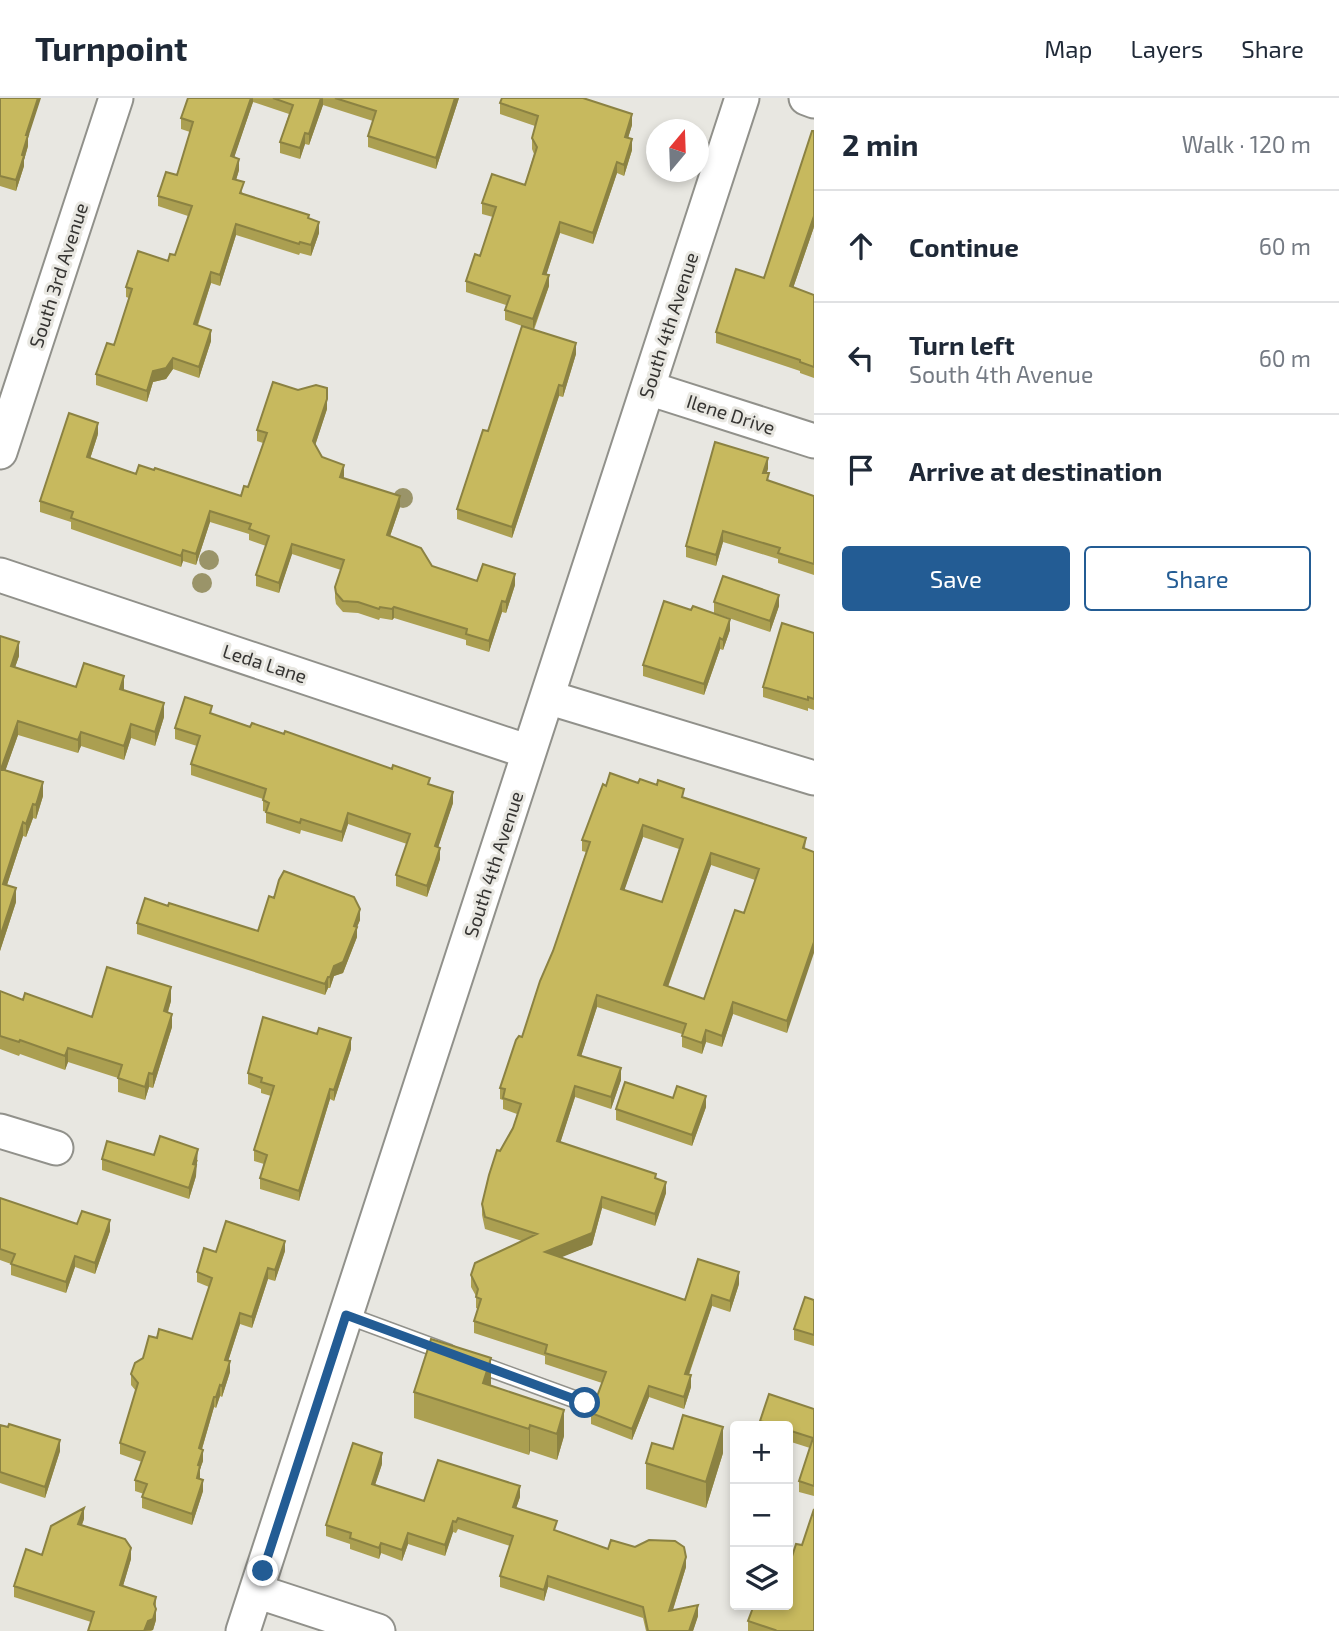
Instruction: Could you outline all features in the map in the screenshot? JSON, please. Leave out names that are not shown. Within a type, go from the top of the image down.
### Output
[{"type":"street","name":"South 3rd Avenue","points":[[0,453],[116,98]]},
{"type":"street","name":"South 4th Avenue","points":[[243,1631],[742,98]]},
{"type":"street","points":[[806,98],[814,101]]},
{"type":"street","name":"Ilene Drive","points":[[648,388],[814,441]]},
{"type":"street","name":"Leda Lane","points":[[0,575],[529,752]]},
{"type":"street","points":[[547,696],[814,778]]},
{"type":"street","points":[[0,1131],[56,1148]]},
{"type":"street","points":[[256,1591],[378,1631]]},
{"type":"lane","points":[[346,1315],[585,1403]]},
{"type":"building","points":[[0,98],[38,98],[16,180],[0,176]]},
{"type":"building","points":[[188,98],[251,98],[231,156],[239,159],[233,179],[244,182],[240,193],[309,215],[308,218],[319,222],[311,245],[299,244],[236,224],[220,275],[211,272],[194,324],[211,330],[199,367],[173,358],[166,368],[153,371],[147,391],[96,374],[107,343],[114,345],[132,289],[126,287],[138,251],[168,261],[170,254],[175,255],[192,206],[158,196],[166,172],[177,175],[193,122],[181,118]]},
{"type":"building","points":[[273,98],[321,98],[309,134],[305,133],[300,148],[280,142],[293,105]]},
{"type":"building","points":[[335,98],[455,98],[436,158],[368,136],[376,111]]},
{"type":"building","points":[[502,98],[583,98],[632,114],[625,137],[632,139],[624,165],[617,162],[593,233],[560,222],[543,274],[549,275],[533,319],[505,310],[510,296],[466,281],[475,254],[480,256],[496,207],[482,203],[492,174],[525,185],[537,147],[532,138],[538,116],[500,103]]},
{"type":"building","points":[[812,131],[814,216],[790,286],[814,295],[814,367],[716,332],[736,269],[764,278]]},
{"type":"building","points":[[522,326],[576,343],[563,386],[559,385],[512,527],[457,509],[483,430],[488,431]]},
{"type":"building","points":[[273,382],[298,390],[316,385],[327,388],[327,399],[313,441],[322,457],[344,465],[340,477],[400,496],[387,535],[421,548],[432,566],[477,581],[483,564],[515,574],[506,602],[502,601],[489,641],[466,634],[467,629],[394,607],[379,609],[358,602],[343,601],[336,593],[335,587],[344,560],[292,544],[279,583],[256,575],[269,536],[249,529],[251,524],[210,511],[196,554],[183,550],[181,556],[71,518],[73,512],[40,501],[69,413],[98,423],[87,457],[136,474],[139,465],[154,470],[155,468],[241,496],[244,486],[248,487],[267,433],[257,430]]},
{"type":"building","points":[[715,442],[768,458],[763,473],[769,473],[767,480],[814,496],[814,564],[778,553],[780,548],[723,531],[716,555],[686,546]]},
{"type":"building","points":[[723,576],[779,595],[770,621],[714,602]]},
{"type":"building","points":[[664,601],[691,610],[693,606],[730,619],[723,640],[720,638],[704,684],[643,665]]},
{"type":"building","points":[[782,623],[814,633],[814,699],[808,697],[808,700],[763,687]]},
{"type":"building","points":[[0,636],[19,642],[11,666],[76,687],[84,663],[124,676],[120,689],[164,703],[155,732],[131,724],[124,746],[81,732],[78,740],[18,721],[1,769],[43,782],[36,805],[33,804],[26,824],[23,822],[3,884],[16,888],[0,937]]},
{"type":"building","points":[[185,697],[212,706],[210,713],[250,727],[252,723],[284,734],[285,731],[392,769],[393,765],[430,778],[428,784],[453,792],[435,846],[440,848],[427,886],[396,875],[410,834],[348,813],[342,832],[301,819],[300,823],[266,812],[269,803],[263,800],[266,789],[191,764],[200,736],[175,728]]},
{"type":"building","points":[[610,773],[638,783],[640,779],[657,785],[658,780],[684,789],[682,797],[806,838],[803,848],[814,852],[814,942],[787,1021],[733,1002],[722,1036],[706,1030],[702,1043],[682,1036],[686,1024],[597,995],[578,1055],[621,1068],[611,1097],[575,1086],[557,1141],[656,1174],[655,1178],[666,1182],[655,1214],[602,1197],[592,1233],[545,1252],[685,1300],[698,1259],[739,1272],[730,1301],[712,1295],[685,1374],[691,1375],[684,1397],[649,1386],[632,1429],[591,1413],[606,1372],[545,1353],[547,1345],[474,1321],[481,1299],[476,1297],[478,1289],[471,1275],[475,1263],[537,1234],[485,1217],[482,1204],[497,1150],[500,1151],[513,1128],[521,1104],[503,1098],[505,1089],[500,1088],[516,1040],[519,1036],[522,1037],[590,842],[582,840],[603,784],[606,786]],"holes":[[[643,825],[683,839],[662,902],[621,889]],[[711,853],[759,869],[744,913],[735,910],[704,999],[664,985]]]},
{"type":"building","points":[[284,871],[354,897],[360,909],[354,926],[357,927],[343,962],[334,966],[325,984],[137,923],[145,898],[258,931],[269,896],[274,898]]},
{"type":"building","points":[[107,967],[171,987],[164,1011],[172,1014],[153,1074],[149,1073],[145,1087],[118,1078],[122,1065],[68,1048],[65,1056],[0,1036],[0,991],[23,1000],[25,993],[92,1017]]},
{"type":"building","points":[[263,1017],[317,1034],[319,1028],[351,1038],[334,1090],[330,1089],[299,1191],[260,1178],[267,1155],[254,1150],[274,1086],[261,1082],[262,1078],[248,1073]]},
{"type":"building","points":[[625,1082],[673,1098],[677,1086],[706,1096],[692,1135],[616,1109]]},
{"type":"building","points":[[160,1136],[198,1149],[189,1188],[102,1159],[107,1141],[154,1155]]},
{"type":"building","points":[[0,1198],[77,1224],[82,1211],[110,1220],[95,1263],[75,1256],[66,1282],[11,1264],[15,1254],[0,1249]]},
{"type":"building","points":[[226,1221],[285,1241],[275,1270],[268,1268],[252,1317],[240,1313],[225,1360],[230,1361],[222,1386],[220,1385],[214,1397],[199,1448],[203,1450],[197,1478],[203,1480],[192,1514],[142,1497],[147,1484],[135,1480],[145,1452],[120,1443],[138,1383],[131,1374],[135,1363],[143,1358],[149,1336],[157,1338],[159,1329],[192,1339],[212,1278],[197,1272],[204,1248],[216,1252]]},
{"type":"building","points":[[805,1297],[814,1300],[814,1335],[794,1329]]},
{"type":"building","points":[[431,1339],[491,1358],[483,1383],[564,1410],[557,1434],[530,1425],[529,1429],[414,1392]]},
{"type":"building","points":[[769,1394],[814,1409],[814,1486],[799,1481],[813,1438],[793,1432],[793,1421],[760,1421]]},
{"type":"building","points":[[683,1415],[723,1427],[706,1482],[646,1463],[652,1443],[673,1449]]},
{"type":"building","points":[[9,1424],[60,1440],[45,1487],[0,1472],[0,1425],[8,1427]]},
{"type":"building","points":[[353,1443],[382,1453],[372,1484],[424,1501],[438,1460],[520,1486],[513,1507],[557,1521],[554,1530],[608,1549],[611,1540],[635,1547],[649,1540],[675,1541],[684,1547],[686,1557],[669,1611],[698,1605],[689,1631],[648,1631],[643,1607],[548,1576],[544,1590],[500,1576],[513,1536],[458,1518],[456,1522],[453,1521],[445,1545],[408,1533],[402,1550],[381,1543],[379,1548],[350,1538],[351,1533],[326,1525]]},
{"type":"building","points":[[84,1508],[78,1524],[125,1539],[131,1548],[120,1585],[156,1597],[153,1619],[148,1621],[144,1631],[88,1631],[94,1612],[14,1586],[26,1549],[42,1555],[51,1526]]},
{"type":"building","points":[[814,1509],[814,1631],[774,1631],[748,1621],[752,1610],[793,1610],[793,1553],[796,1544],[802,1545]]},
{"type":"route","points":[[263,1571],[346,1315],[585,1403]]}]
